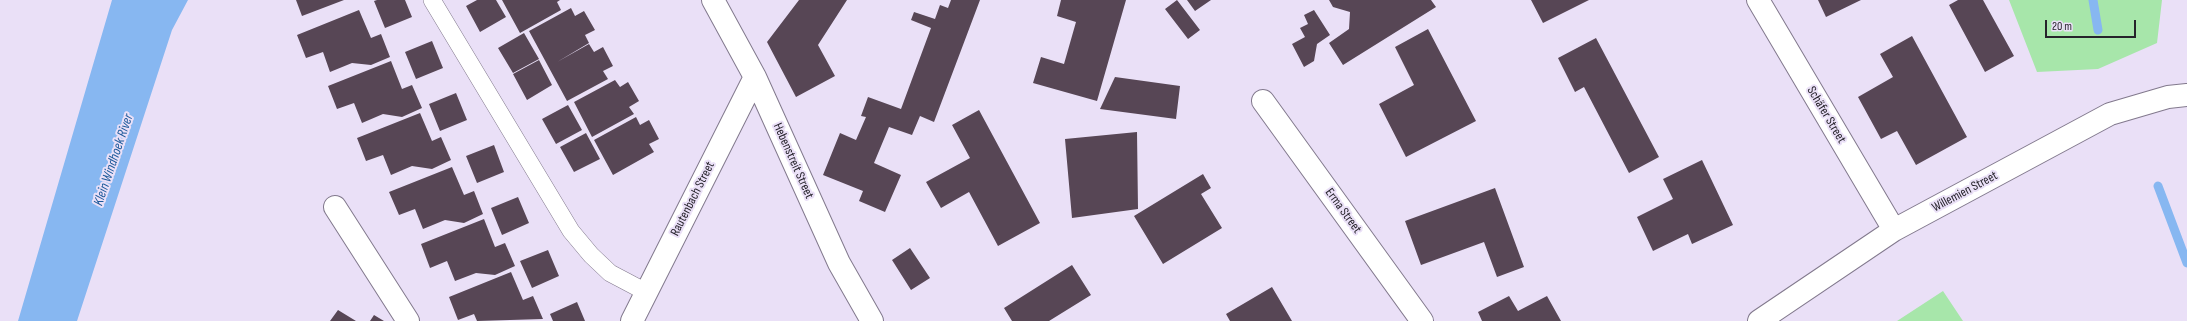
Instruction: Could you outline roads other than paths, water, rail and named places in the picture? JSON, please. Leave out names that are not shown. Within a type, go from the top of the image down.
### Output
[{"type":"street","name":"Hebenstreit Street","points":[[713,0],[755,77],[839,263],[872,321]]},
{"type":"street","name":"Schäfer Street","points":[[1758,0],[1894,230]]},
{"type":"street","name":"Rautenbach Street","points":[[632,321],[755,77]]},
{"type":"street","name":"Willemien Street","points":[[1759,321],[1894,230],[2110,114],[2168,97],[2187,95]]},
{"type":"street","name":"Erma Street","points":[[1263,101],[1422,321]]},
{"type":"street","points":[[335,208],[408,321]]},
{"type":"lane","points":[[432,0],[571,231],[591,255],[610,273],[646,292]]},
{"type":"water","name":"Klein Windhoek River","points":[[112,0],[188,0],[172,30],[77,321],[18,321]]},
{"type":"waterway","points":[[2093,0],[2098,30]]},
{"type":"waterway","points":[[2158,186],[2187,263]]}]
